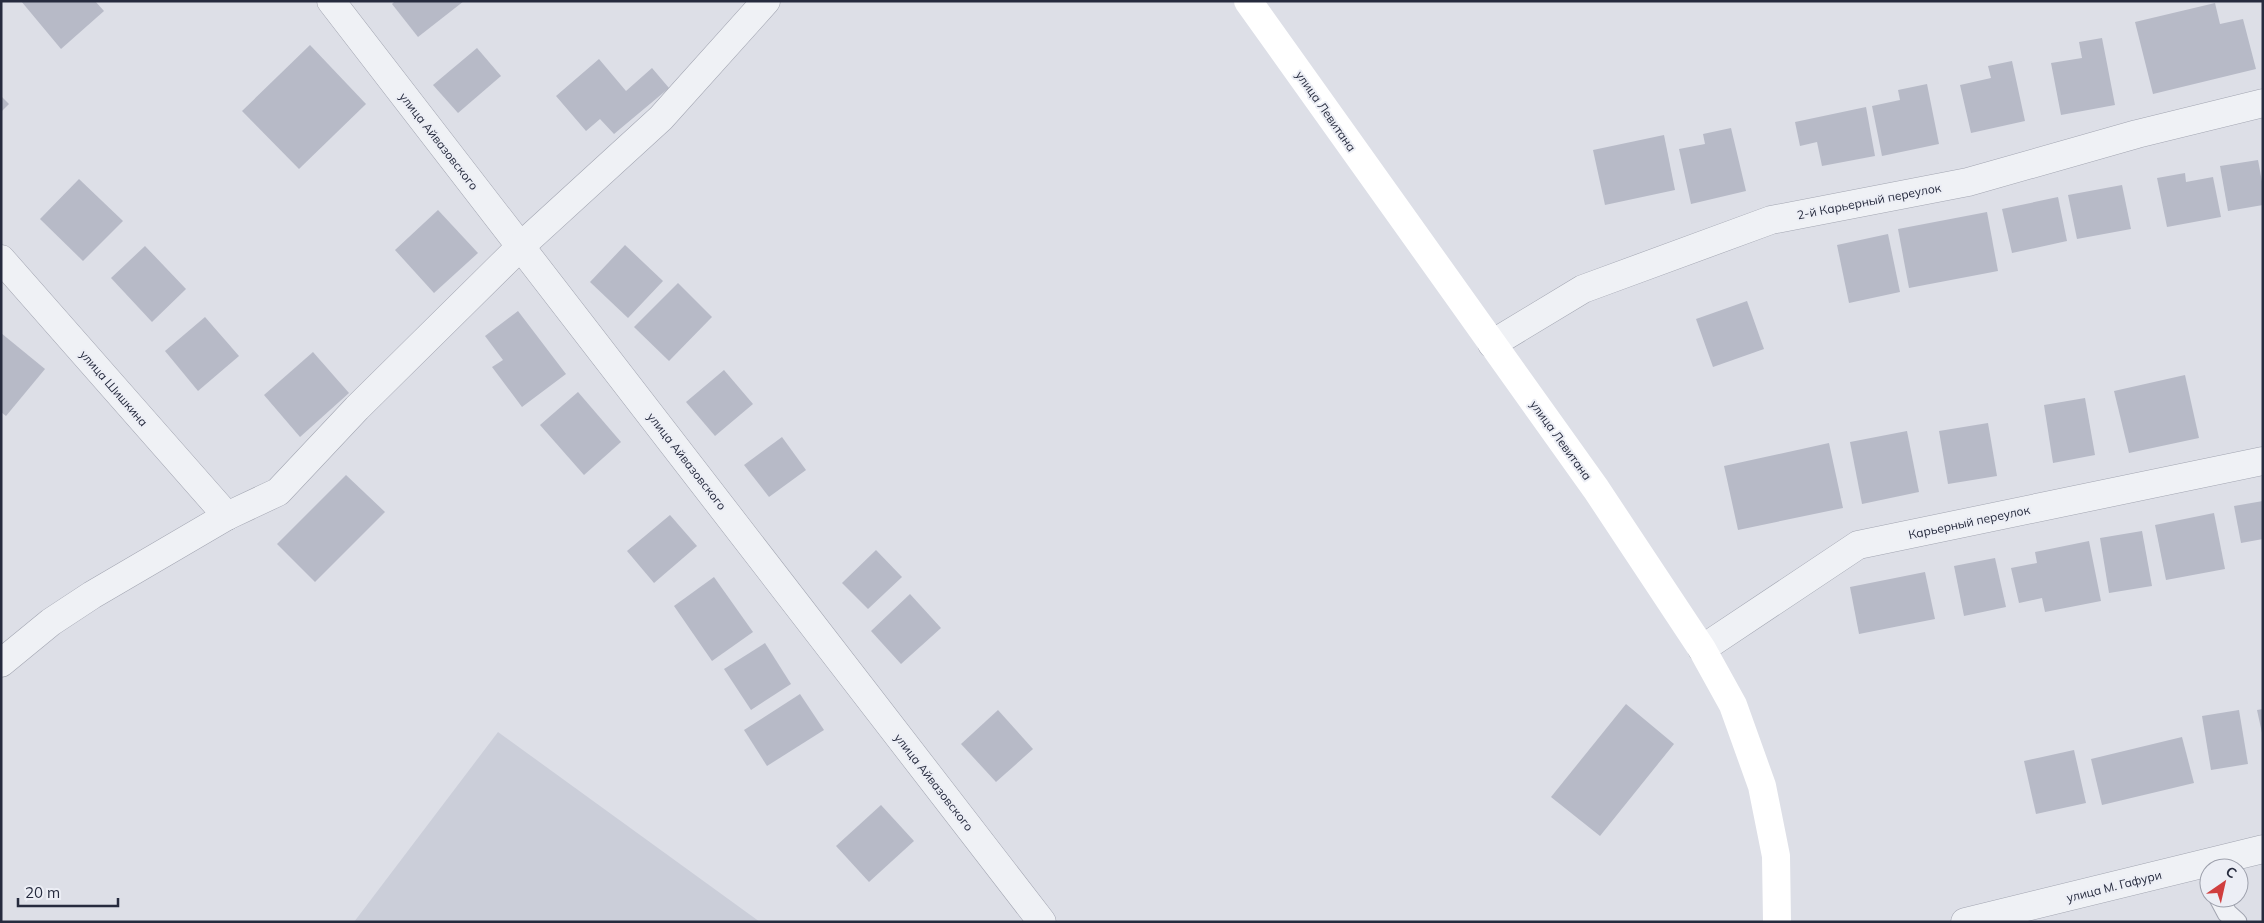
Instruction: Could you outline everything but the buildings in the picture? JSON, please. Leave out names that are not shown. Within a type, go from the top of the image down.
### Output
[{"type":"main road","name":"улица Левитана","points":[[1248,1],[1596,489],[1702,649],[1733,705],[1762,786],[1776,856],[1776,922]]},
{"type":"street","name":"улица Айвазовского","points":[[331,1],[1042,922]]},
{"type":"street","points":[[1,663],[51,622],[227,516],[278,492],[357,408],[521,246],[661,118],[766,1]]},
{"type":"street","name":"2-й Карьерный переулок","points":[[1492,344],[1584,289],[1771,220],[1968,182],[2137,134],[2263,103]]},
{"type":"street","name":"улица Шишкина","points":[[1,259],[227,516]]},
{"type":"street","name":"Карьерный переулок","points":[[1702,649],[1858,545],[2263,461]]},
{"type":"street","name":"улица М. Гафури","points":[[2242,858],[2263,850]]},
{"type":"street","name":"улица М. Гафури","points":[[1965,922],[2199,873]]},
{"type":"lane","points":[[2224,908],[2237,922]]},
{"type":"shaded area","points":[[498,732],[760,922],[354,922]]}]
